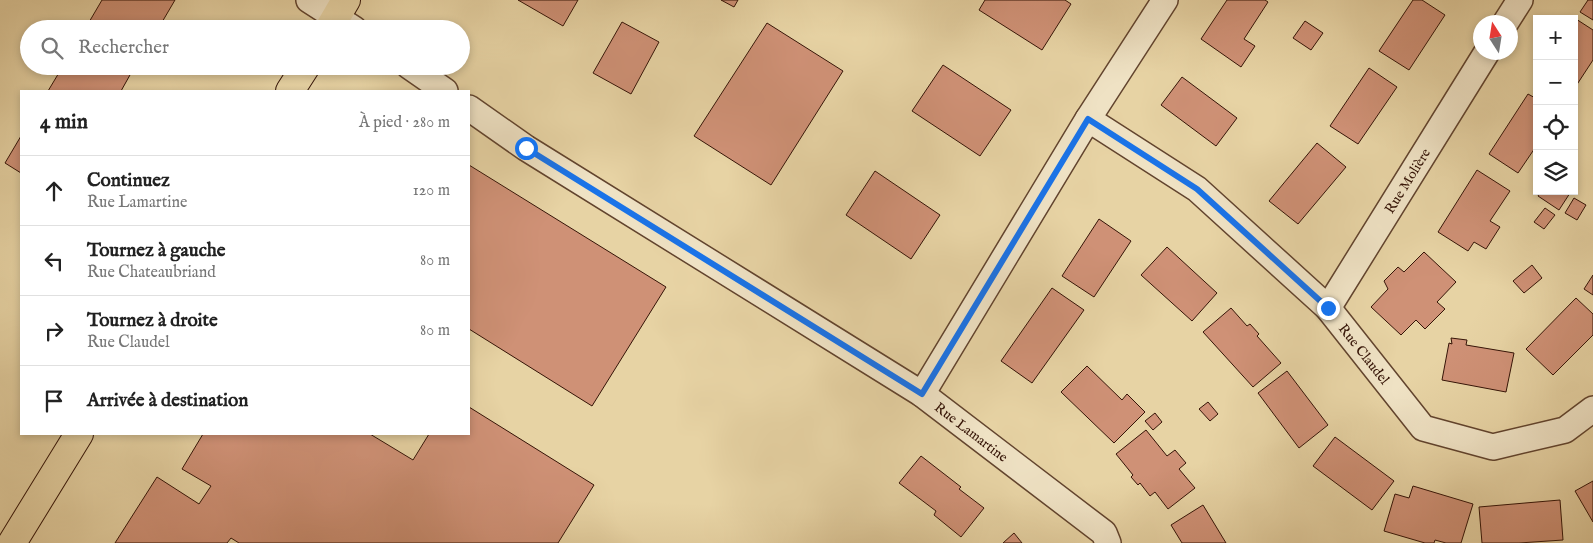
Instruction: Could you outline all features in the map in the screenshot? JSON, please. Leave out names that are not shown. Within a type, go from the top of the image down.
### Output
[{"type":"main road","points":[[291,90],[300,75]]},
{"type":"main road","points":[[12,543],[78,435]]},
{"type":"street","points":[[309,0],[341,19]]},
{"type":"street","points":[[922,394],[1088,119],[1165,0]]},
{"type":"street","points":[[1510,15],[1520,0]]},
{"type":"street","name":"Rue Molière","points":[[1328,308],[1482,60]]},
{"type":"street","points":[[422,75],[444,90]]},
{"type":"street","name":"Rue Lamartine","points":[[470,109],[526,148],[922,394],[1104,533],[1108,543]]},
{"type":"street","name":"Rue Claudel","points":[[1088,119],[1197,189],[1328,308],[1424,428],[1492,447],[1565,430],[1593,409]]},
{"type":"building","points":[[102,0],[175,0],[163,20],[90,20]]},
{"type":"building","points":[[518,0],[578,0],[563,26]]},
{"type":"building","points":[[721,0],[738,0],[734,7]]},
{"type":"building","points":[[985,0],[1065,0],[1071,4],[1042,50],[979,10]]},
{"type":"building","points":[[1227,0],[1265,0],[1268,2],[1244,39],[1255,46],[1241,67],[1201,39]]},
{"type":"building","points":[[1413,0],[1422,0],[1445,15],[1409,70],[1379,51]]},
{"type":"building","points":[[1588,0],[1593,0],[1593,20],[1580,12]]},
{"type":"building","points":[[1578,20],[1593,30],[1593,60],[1578,83]]},
{"type":"building","points":[[1305,21],[1323,33],[1311,50],[1293,38]]},
{"type":"building","points":[[622,22],[659,42],[631,94],[593,73]]},
{"type":"building","points":[[767,23],[843,71],[771,185],[694,136]]},
{"type":"building","points":[[943,65],[1011,110],[980,156],[912,111]]},
{"type":"building","points":[[1369,68],[1397,87],[1358,144],[1330,126]]},
{"type":"building","points":[[58,75],[130,75],[122,90],[49,90]]},
{"type":"building","points":[[1182,77],[1237,118],[1216,146],[1161,105]]},
{"type":"building","points":[[1528,94],[1533,97],[1533,151],[1518,173],[1489,154]]},
{"type":"building","points":[[20,138],[20,172],[5,163]]},
{"type":"building","points":[[1317,143],[1346,167],[1298,224],[1269,201]]},
{"type":"building","points":[[470,166],[666,287],[592,406],[470,330]]},
{"type":"building","points":[[1477,170],[1510,191],[1490,221],[1500,227],[1486,249],[1474,242],[1468,251],[1438,232]]},
{"type":"building","points":[[875,171],[940,215],[911,259],[846,215]]},
{"type":"building","points":[[1539,195],[1569,195],[1559,210]]},
{"type":"building","points":[[1574,198],[1586,205],[1577,220],[1565,213]]},
{"type":"building","points":[[1545,208],[1555,215],[1544,229],[1534,222]]},
{"type":"building","points":[[1099,219],[1131,241],[1094,297],[1062,276]]},
{"type":"building","points":[[1167,247],[1217,293],[1192,321],[1141,275]]},
{"type":"building","points":[[1424,252],[1456,282],[1437,302],[1445,309],[1425,329],[1416,320],[1401,335],[1371,307],[1388,289],[1384,281],[1398,267],[1404,272]]},
{"type":"building","points":[[1532,265],[1542,278],[1524,293],[1513,281]]},
{"type":"building","points":[[1593,275],[1593,295],[1584,289]]},
{"type":"building","points":[[1052,288],[1084,310],[1032,383],[1001,361]]},
{"type":"building","points":[[1576,298],[1593,314],[1593,335],[1553,375],[1526,349]]},
{"type":"building","points":[[1231,308],[1247,326],[1250,324],[1259,334],[1257,336],[1281,363],[1253,387],[1203,332]]},
{"type":"building","points":[[1451,338],[1467,340],[1466,345],[1514,353],[1506,392],[1442,380],[1449,343],[1452,344]]},
{"type":"building","points":[[1087,366],[1122,400],[1127,394],[1145,412],[1114,443],[1061,392]]},
{"type":"building","points":[[1287,371],[1328,425],[1299,448],[1258,393]]},
{"type":"building","points":[[1208,402],[1218,414],[1210,421],[1199,409]]},
{"type":"building","points":[[470,408],[594,485],[558,543],[239,543],[231,538],[227,543],[115,543],[157,477],[199,504],[211,486],[182,469],[202,435],[372,435],[413,460],[428,435],[470,435]]},
{"type":"building","points":[[1155,413],[1162,422],[1153,430],[1145,421]]},
{"type":"building","points":[[1146,430],[1167,456],[1175,450],[1186,463],[1179,469],[1195,488],[1168,509],[1155,492],[1150,496],[1140,483],[1138,485],[1131,477],[1133,475],[1116,454]]},
{"type":"building","points":[[1335,437],[1394,481],[1372,510],[1313,466]]},
{"type":"building","points":[[921,456],[961,487],[959,489],[984,508],[961,537],[934,515],[936,511],[899,483]]},
{"type":"building","points":[[1593,481],[1593,522],[1575,491]]},
{"type":"building","points":[[1413,486],[1473,504],[1461,543],[1446,543],[1435,540],[1434,543],[1425,543],[1384,531],[1395,494],[1409,498]]},
{"type":"building","points":[[1560,500],[1563,540],[1482,543],[1479,507]]},
{"type":"building","points":[[1203,505],[1226,543],[1182,543],[1171,525]]},
{"type":"building","points":[[1014,533],[1022,543],[1003,543]]},
{"type":"route","points":[[526,148],[922,394],[1088,119],[1197,189],[1328,308]]}]
